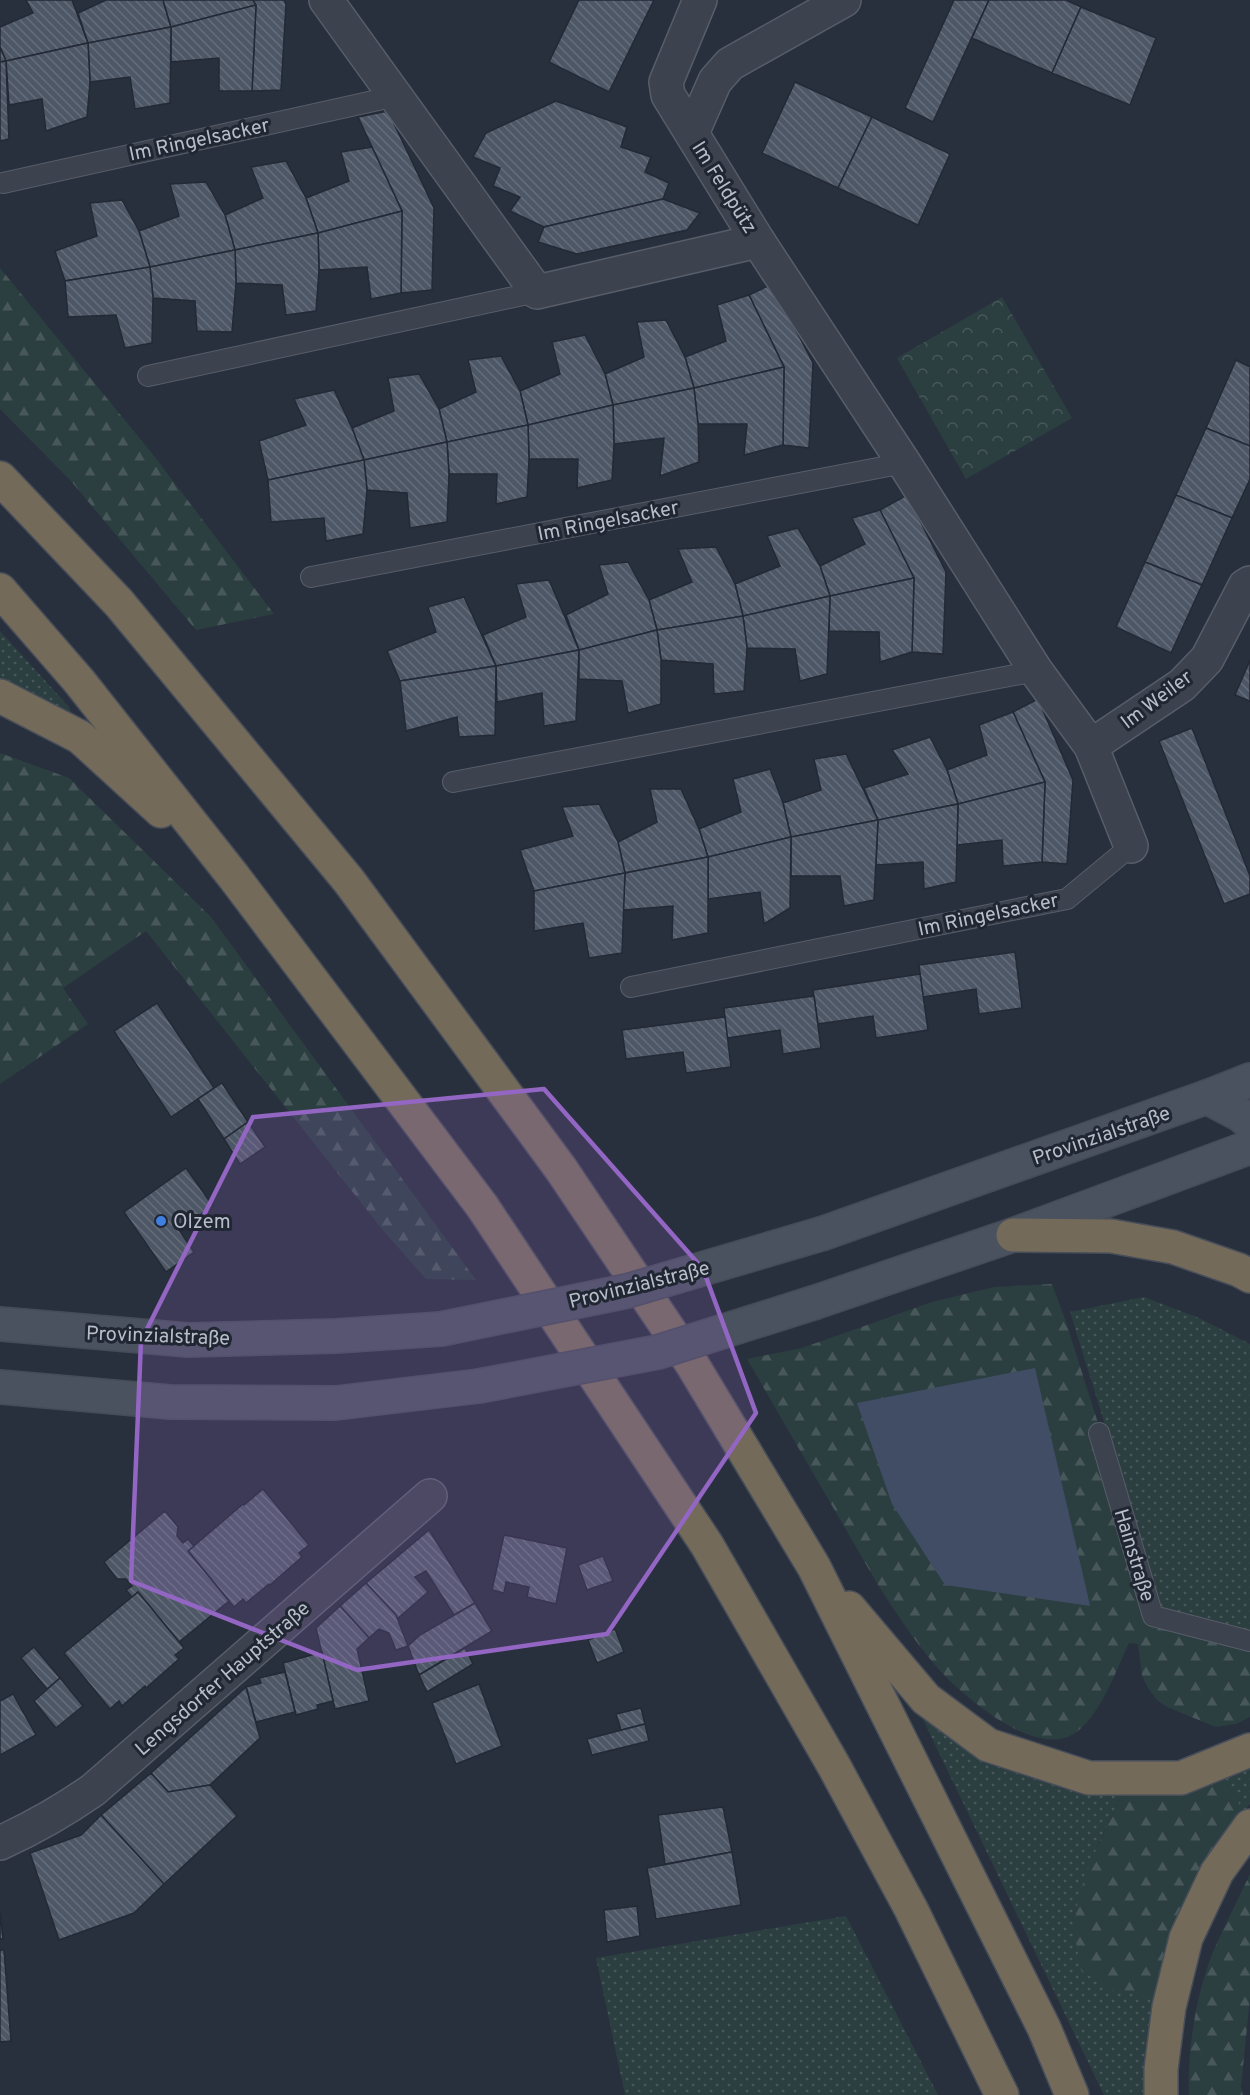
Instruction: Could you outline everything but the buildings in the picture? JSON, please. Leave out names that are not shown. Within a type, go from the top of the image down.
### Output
[{"type":"highway","points":[[0,478],[119,603],[349,881],[561,1169],[692,1364],[814,1567],[1044,2028],[1072,2095]]},
{"type":"highway","points":[[0,590],[79,681],[234,877],[482,1206],[706,1545],[840,1776],[911,1909],[1002,2095]]},
{"type":"highway","points":[[0,696],[80,737],[234,877]]},
{"type":"highway","points":[[1013,1235],[1111,1236],[1173,1247],[1250,1276]]},
{"type":"highway","points":[[814,1567],[926,1699],[988,1745],[1089,1778],[1181,1778],[1250,1750]]},
{"type":"highway","points":[[1161,2095],[1161,2069],[1169,2007],[1186,1938],[1217,1872],[1250,1826]]},
{"type":"main road","name":"Provinzialstraße","points":[[0,1324],[189,1340],[336,1336],[441,1329],[627,1290],[824,1233],[1250,1080]]},
{"type":"main road","points":[[1207,1097],[1241,1115],[1250,1123]]},
{"type":"main road","points":[[0,1387],[171,1402],[336,1403],[479,1386],[658,1352],[816,1302],[1013,1235],[1250,1147]]},
{"type":"street","points":[[326,0],[537,292],[758,241]]},
{"type":"street","name":"Im Feldpütz","points":[[700,0],[666,82],[668,95],[758,241]]},
{"type":"street","name":"Im Feldpütz","points":[[692,133],[715,81],[730,64],[838,1]]},
{"type":"street","name":"Im Ringelsacker","points":[[758,241],[904,463],[1036,671],[1091,746],[1131,846]]},
{"type":"street","name":"Im Weiler","points":[[1091,746],[1182,685],[1207,659],[1245,586],[1250,583]]},
{"type":"street","name":"Lengsdorfer Hauptstraße","points":[[0,1843],[54,1816],[93,1790],[430,1496]]},
{"type":"lane","name":"Im Ringelsacker","points":[[3,183],[396,96]]},
{"type":"lane","points":[[148,376],[537,292]]},
{"type":"lane","name":"Im Ringelsacker","points":[[311,577],[904,463]]},
{"type":"lane","points":[[453,782],[1036,671]]},
{"type":"lane","name":"Im Ringelsacker","points":[[631,987],[1067,899],[1131,846]]},
{"type":"lane","name":"Hainstraße","points":[[1099,1433],[1154,1616],[1250,1641]]},
{"type":"highlighted area","points":[[544,1089],[703,1269],[756,1413],[607,1634],[357,1670],[131,1581],[141,1341],[253,1117]]},
{"type":"green space","points":[[0,268],[151,452],[274,614],[196,630],[70,480],[0,409]]},
{"type":"green space","points":[[1002,297],[1072,418],[966,479],[897,358]]},
{"type":"green space","points":[[0,631],[69,707],[74,719],[0,684]]},
{"type":"green space","points":[[0,753],[69,778],[211,917],[476,1280],[426,1279],[381,1228],[146,931],[63,988],[88,1024],[0,1084]]},
{"type":"green space","points":[[1052,1284],[1158,1612],[1250,1635],[1250,1717],[1236,1724],[1216,1727],[1167,1707],[1157,1700],[1142,1676],[1138,1644],[1129,1643],[1095,1711],[1079,1730],[1064,1738],[1047,1739],[1029,1735],[1010,1726],[975,1703],[949,1680],[920,1646],[878,1585],[747,1359],[802,1348],[932,1302],[994,1287]]},
{"type":"green space","points":[[1144,1297],[1199,1318],[1250,1344],[1250,1631],[1162,1609],[1070,1312]]},
{"type":"green space","points":[[915,1703],[1001,1764],[1030,1778],[1094,1793],[1122,1794],[1097,1847],[1159,2000],[1149,2095],[1104,2095]]},
{"type":"green space","points":[[1250,1765],[1250,1804],[1239,1818],[1216,1780]]},
{"type":"green space","points":[[1216,1780],[1229,1786],[1236,1793],[1239,1803],[1238,1818],[1159,2000],[1113,1990],[1081,1970],[1075,1929],[1076,1913],[1085,1878],[1122,1794]]},
{"type":"green space","points":[[1250,1874],[1250,1998],[1241,2087],[1243,2095],[1189,2095],[1192,2038],[1203,1980],[1216,1945]]},
{"type":"green space","points":[[846,1916],[938,2095],[625,2095],[596,1958]]},
{"type":"water","points":[[1035,1368],[1090,1606],[945,1585],[892,1504],[857,1403]]},
{"type":"place","name":"Olzem","points":[[161,1221]]}]
